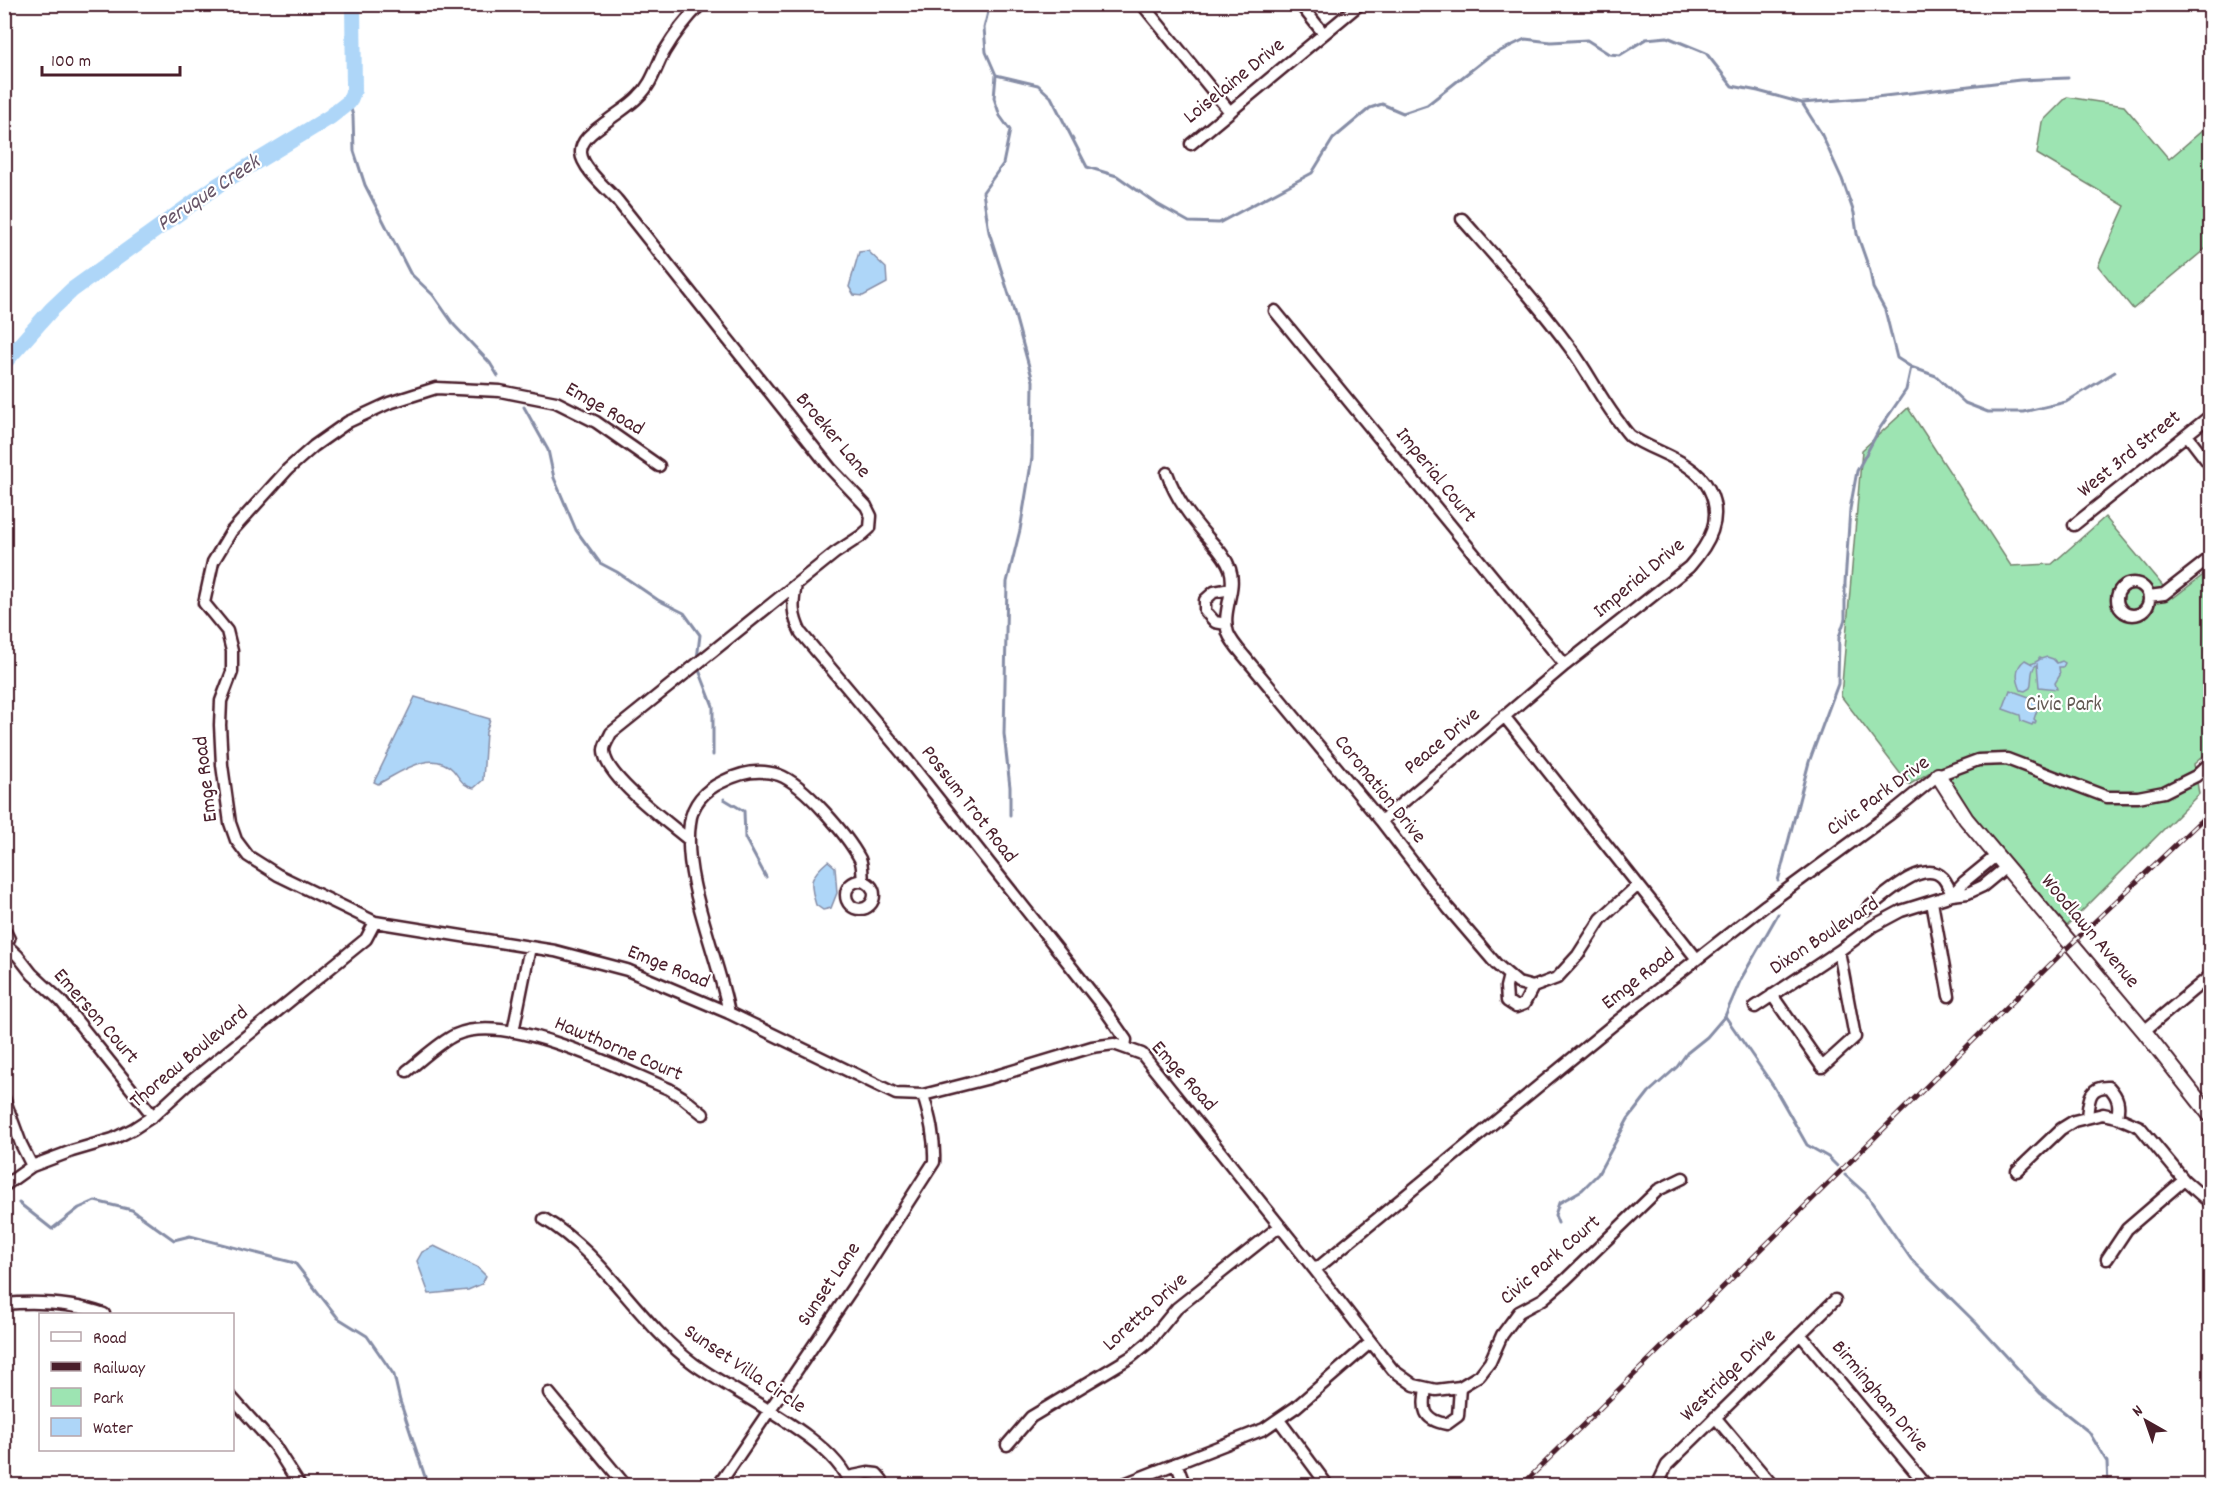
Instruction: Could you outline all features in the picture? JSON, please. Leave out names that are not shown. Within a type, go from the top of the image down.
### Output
[{"type":"street","name":"Broeker Lane","points":[[689,840],[619,781],[607,762],[604,750],[611,733],[835,553],[861,537],[870,528],[871,516],[866,506],[831,469],[617,200],[585,165],[581,151],[591,134],[640,96],[664,52],[701,4]]},
{"type":"street","points":[[1142,4],[1230,112]]},
{"type":"street","points":[[1300,4],[1324,34]]},
{"type":"street","name":"Loiselaine Drive","points":[[1191,144],[1360,4]]},
{"type":"street","name":"Imperial Drive","points":[[1462,219],[1572,350],[1608,408],[1629,435],[1691,468],[1705,483],[1713,499],[1715,523],[1713,535],[1689,567],[1504,716]]},
{"type":"street","name":"Imperial Court","points":[[1275,311],[1565,665]]},
{"type":"street","name":"Emge Road","points":[[659,466],[596,422],[556,402],[500,391],[436,388],[389,403],[348,422],[314,446],[288,469],[231,532],[213,562],[204,603],[228,631],[232,651],[232,672],[221,701],[222,765],[230,823],[236,840],[248,856],[278,875],[375,922],[555,951],[627,970],[729,1014],[896,1094],[923,1095],[986,1079],[1092,1047],[1114,1044],[1125,1047],[1142,1054],[1316,1270],[1614,1024],[1697,959]]},
{"type":"street","name":"West 3rd Street","points":[[2074,525],[2211,416]]},
{"type":"street","points":[[2187,435],[2211,465]]},
{"type":"street","points":[[1167,473],[1173,492],[1183,507],[1225,558],[1233,582],[1226,612],[1226,624]]},
{"type":"street","points":[[2149,596],[2164,594],[2211,558]]},
{"type":"street","name":"Possum Trot Road","points":[[796,585],[792,603],[793,618],[801,633],[902,753],[1103,1007],[1125,1040],[1125,1047]]},
{"type":"street","name":"Coronation Drive","points":[[1231,589],[1214,592],[1205,600],[1205,611],[1215,622],[1226,624],[1229,635],[1244,656],[1496,964],[1518,983],[1533,987]]},
{"type":"street","points":[[1504,716],[1697,959]]},
{"type":"street","name":"Peace Drive","points":[[1381,821],[1504,716]]},
{"type":"street","name":"Civic Park Drive","points":[[1697,959],[1775,898],[1890,814],[1938,775],[1978,760],[2007,759],[2107,797],[2138,797],[2164,792],[2196,776],[2211,763]]},
{"type":"street","points":[[729,1014],[724,986],[694,883],[689,840],[690,821],[694,807],[702,795],[714,785],[733,776],[751,772],[778,775],[800,787],[837,828],[860,859],[863,881]]},
{"type":"street","name":"Woodlawn Avenue","points":[[1938,775],[1966,819],[2144,1031],[2211,1115]]},
{"type":"street","name":"Dixon Boulevard","points":[[1953,895],[1964,882],[1997,855]]},
{"type":"street","name":"Dixon Boulevard","points":[[1755,1006],[1839,951],[1872,926],[1901,911],[1953,895],[1968,893],[1983,886],[2006,867]]},
{"type":"street","points":[[1867,909],[1916,873],[1931,871],[1943,877],[1953,895]]},
{"type":"street","points":[[1509,975],[1506,987],[1507,1001],[1516,1007],[1524,1004],[1532,993],[1533,987],[1557,978],[1578,955],[1601,920],[1638,885]]},
{"type":"street","points":[[1932,902],[1949,996]]},
{"type":"street","name":"Thoreau Boulevard","points":[[4,1186],[32,1166],[72,1150],[113,1139],[153,1116],[190,1082],[366,939],[375,922]]},
{"type":"street","name":"Emerson Court","points":[[4,928],[9,935],[5,945],[61,1001],[153,1116]]},
{"type":"street","points":[[513,1032],[530,947]]},
{"type":"street","points":[[1772,995],[1822,1067],[1855,1037],[1839,951]]},
{"type":"street","points":[[2144,1031],[2211,976]]},
{"type":"street","name":"Hawthorne Court","points":[[407,1071],[454,1035],[489,1029],[513,1032],[550,1041],[669,1089],[703,1114]]},
{"type":"street","points":[[2087,1117],[2089,1097],[2093,1090],[2109,1087],[2118,1099],[2117,1117]]},
{"type":"street","name":"Sunset Lane","points":[[718,1485],[770,1411],[934,1162],[935,1145],[923,1095]]},
{"type":"street","points":[[4,1098],[32,1166]]},
{"type":"street","points":[[2017,1171],[2061,1129],[2074,1121],[2103,1114],[2140,1126],[2184,1180],[2211,1203]]},
{"type":"street","name":"Civic Park Court","points":[[1460,1387],[1480,1375],[1490,1362],[1502,1335],[1519,1312],[1543,1299],[1565,1280],[1658,1190],[1683,1178]]},
{"type":"street","points":[[2107,1259],[2127,1229],[2184,1180]]},
{"type":"street","name":"Sunset Villa Circle","points":[[544,1219],[566,1232],[664,1340],[695,1365],[770,1411],[818,1444],[838,1461],[849,1481],[868,1473],[876,1474],[882,1480],[882,1485]]},
{"type":"street","name":"Loretta Drive","points":[[1007,1445],[1031,1417],[1131,1357],[1149,1342],[1177,1308],[1280,1226]]},
{"type":"street","points":[[1316,1270],[1394,1370],[1414,1385],[1436,1390],[1460,1387],[1458,1416],[1447,1424],[1436,1422],[1427,1416],[1424,1407],[1426,1388]]},
{"type":"street","name":"Westridge Drive","points":[[1657,1485],[1667,1465],[1835,1300]]},
{"type":"street","points":[[4,1304],[51,1304],[100,1313]]},
{"type":"street","name":"Birmingham Drive","points":[[1800,1335],[1928,1485]]},
{"type":"street","points":[[1119,1485],[1264,1429],[1279,1420],[1371,1342]]},
{"type":"street","points":[[549,1393],[626,1485]]},
{"type":"street","points":[[234,1400],[274,1445],[298,1481],[285,1485]]},
{"type":"street","points":[[1715,1417],[1773,1485]]},
{"type":"street","points":[[1279,1420],[1328,1485]]},
{"type":"street","points":[[1176,1463],[1185,1485]]},
{"type":"green space","points":[[2067,97],[2124,106],[2169,159],[2210,124],[2210,245],[2133,309],[2098,266],[2125,206],[2037,154],[2042,122]]},
{"type":"green space","name":"Civic Park","points":[[1908,408],[2011,566],[2052,564],[2105,517],[2173,598],[2210,570],[2210,750],[2194,764],[2199,794],[2061,932],[1935,769],[1909,785],[1841,696],[1862,450]]},
{"type":"water","points":[[868,251],[886,268],[887,283],[863,296],[854,295],[849,287],[859,252]]},
{"type":"water","points":[[2047,657],[2057,663],[2062,661],[2065,663],[2063,667],[2059,667],[2060,675],[2055,683],[2057,689],[2039,687],[2037,664],[2032,673],[2030,688],[2025,691],[2021,690],[2017,674],[2019,666],[2025,660],[2032,664],[2039,658]]},
{"type":"water","points":[[2010,690],[2040,701],[2034,719],[2035,724],[2021,721],[2020,715],[2003,709]]},
{"type":"water","points":[[415,697],[490,719],[486,732],[483,780],[474,788],[464,784],[453,770],[435,761],[406,769],[378,784],[374,782]]},
{"type":"water","points":[[828,861],[835,867],[837,893],[831,908],[823,910],[816,905],[812,880],[817,871]]},
{"type":"water","points":[[434,1246],[477,1267],[486,1276],[482,1284],[468,1290],[429,1294],[417,1261],[422,1252]]},
{"type":"waterway","name":"Peruque Creek","points":[[4,363],[72,290],[218,185],[330,117],[349,102],[354,90],[353,4]]},
{"type":"waterway","points":[[990,4],[984,28],[986,52],[996,75],[994,98],[1000,116],[1010,130],[1003,164],[983,192],[989,232],[1033,381],[1032,458],[1020,530],[1007,582],[1004,734],[1010,787],[1010,815]]},
{"type":"waterway","points":[[996,75],[1038,85],[1051,97],[1087,167],[1117,176],[1157,204],[1189,222],[1219,223],[1312,173],[1333,139],[1370,108],[1382,104],[1403,113],[1427,105],[1488,57],[1525,39],[1551,42],[1587,40],[1609,54],[1620,55],[1646,39],[1667,37],[1706,53],[1732,86],[1802,103],[2020,80],[2068,78]]},
{"type":"waterway","points":[[349,102],[353,116],[354,151],[365,185],[410,273],[433,295],[454,325],[490,363],[498,376]]},
{"type":"waterway","points":[[1802,103],[1821,133],[1842,179],[1854,213],[1857,234],[1870,271],[1873,288],[1885,310],[1897,358],[1911,367],[1936,376],[1965,403],[1988,412],[2023,412],[2066,402],[2115,372]]},
{"type":"waterway","points":[[1778,881],[1809,762],[1838,684],[1839,637],[1845,619],[1850,509],[1857,471],[1880,428],[1906,390],[1911,367]]},
{"type":"waterway","points":[[524,407],[548,450],[554,478],[576,530],[600,563],[658,600],[684,613],[700,635],[697,659]]},
{"type":"waterway","points":[[699,670],[713,706],[713,755]]},
{"type":"waterway","points":[[724,799],[744,811],[745,838],[766,877]]},
{"type":"waterway","points":[[1558,1223],[1555,1215],[1559,1203],[1582,1190],[1598,1174],[1628,1119],[1649,1092],[1677,1067],[1687,1053],[1707,1037],[1725,1016],[1741,979],[1778,914]]},
{"type":"waterway","points":[[1725,1016],[1774,1087],[1807,1145],[1828,1157],[1837,1166]]},
{"type":"waterway","points":[[1845,1175],[1866,1194],[1911,1259],[1976,1323],[2040,1393],[2089,1432],[2107,1462],[2108,1486]]},
{"type":"waterway","points":[[19,1203],[52,1229],[79,1208],[95,1201],[132,1210],[174,1240],[190,1236],[295,1263],[338,1318],[367,1336],[394,1375],[400,1401],[428,1486]]},
{"type":"railway","points":[[1521,1486],[2066,949],[2210,812]]}]
